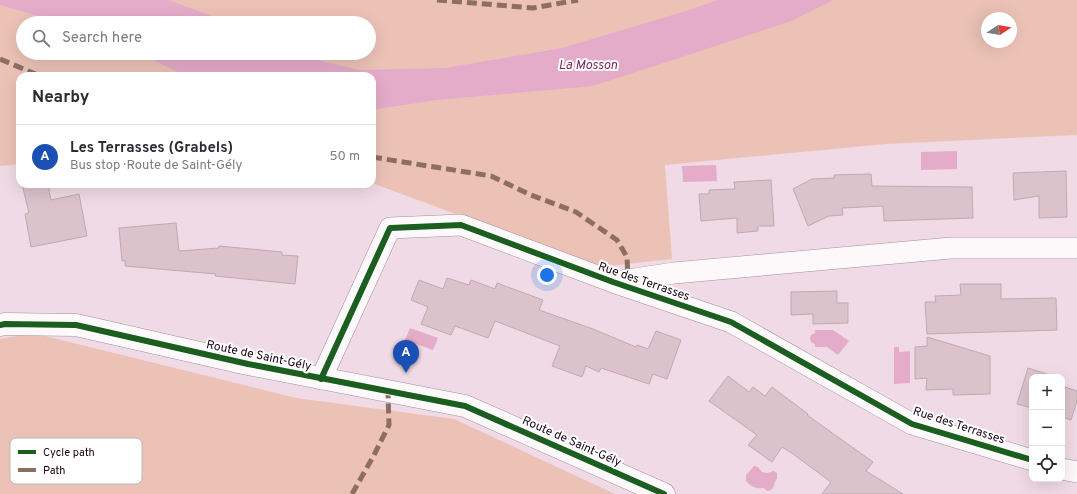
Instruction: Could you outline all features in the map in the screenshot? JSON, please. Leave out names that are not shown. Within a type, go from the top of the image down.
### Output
[{"type":"street","name":"Rue des Terrasses","points":[[321,379],[390,228],[461,225],[613,282],[730,322],[912,424],[1029,459]]},
{"type":"street","name":"Rue des Terrasses","points":[[613,282],[674,273],[951,248],[1077,248]]},
{"type":"street","name":"Route de Saint-Gély","points":[[0,325],[76,325],[198,354],[465,406],[664,494]]},
{"type":"street","points":[[1065,470],[1077,472]]},
{"type":"shaded area","points":[[0,0],[1077,0],[1077,135],[886,144],[665,165],[672,259],[598,267],[376,184],[376,72],[16,72],[16,164],[0,166]]},
{"type":"shaded area","points":[[33,333],[296,398],[454,419],[615,494],[0,494],[0,339]]},
{"type":"water","points":[[0,0],[169,0],[211,16],[38,16],[0,5]]},
{"type":"water","name":"La Mosson","points":[[718,0],[834,0],[789,22],[593,86],[437,100],[376,109],[376,72],[178,72],[153,60],[317,60],[359,70],[445,68],[562,48]]},
{"type":"water","points":[[957,151],[957,169],[921,170],[921,152]]},
{"type":"water","points":[[716,165],[717,181],[683,182],[682,166]]},
{"type":"water","points":[[410,328],[438,338],[433,350],[405,340]]},
{"type":"water","points":[[815,330],[833,330],[849,341],[838,355],[827,347],[815,347],[815,344],[811,342],[810,338],[811,335],[815,333]]},
{"type":"water","points":[[894,347],[899,347],[899,352],[910,351],[910,383],[894,384]]},
{"type":"water","points":[[754,466],[758,467],[762,472],[767,473],[774,471],[777,473],[777,479],[772,490],[767,491],[764,488],[754,487],[746,481],[746,475]]},
{"type":"building","points":[[1066,171],[1067,217],[1039,218],[1039,196],[1014,200],[1013,173]]},
{"type":"building","points":[[871,174],[872,186],[972,187],[973,218],[884,221],[883,206],[842,208],[843,215],[829,216],[808,226],[793,189],[812,179],[834,178],[834,175]]},
{"type":"building","points":[[771,180],[774,226],[758,226],[758,231],[737,233],[737,218],[701,221],[699,194],[709,194],[709,190],[735,189],[734,182]]},
{"type":"building","points":[[23,188],[49,188],[51,200],[79,194],[87,236],[31,247],[25,214],[29,213]]},
{"type":"building","points":[[176,223],[179,251],[219,248],[219,246],[282,252],[282,255],[298,256],[295,284],[215,276],[216,274],[125,266],[125,260],[122,261],[119,228]]},
{"type":"building","points":[[447,278],[469,285],[471,280],[495,289],[497,283],[543,300],[539,310],[593,329],[636,347],[637,345],[648,349],[656,331],[681,340],[667,379],[653,374],[649,384],[601,368],[599,372],[586,366],[582,377],[552,366],[560,346],[495,321],[488,338],[455,326],[451,335],[421,324],[428,307],[411,300],[419,280],[443,289]]},
{"type":"building","points":[[960,284],[1001,284],[1001,299],[1056,298],[1057,330],[927,334],[925,302],[936,302],[935,296],[961,295]]},
{"type":"building","points":[[837,291],[837,303],[848,303],[848,323],[813,324],[813,314],[791,315],[791,292]]},
{"type":"building","points":[[927,337],[990,356],[990,394],[953,395],[953,389],[926,390],[927,378],[915,379],[915,347],[927,346]]},
{"type":"building","points":[[1028,368],[1047,374],[1029,374],[1029,407],[1017,404]]},
{"type":"building","points":[[728,376],[749,392],[753,387],[765,396],[772,387],[808,414],[807,415],[873,462],[866,471],[903,494],[822,494],[831,482],[793,454],[782,447],[772,462],[748,445],[757,435],[709,401]]},
{"type":"building","points":[[1065,387],[1077,391],[1077,401],[1071,420],[1065,418]]},
{"type":"marked path","points":[[437,0],[533,8],[578,0]]},
{"type":"marked path","points":[[0,59],[31,72]]},
{"type":"marked path","points":[[376,158],[491,176],[531,195],[576,212],[617,240],[627,257],[628,280]]},
{"type":"marked path","points":[[352,494],[389,425],[388,392]]},
{"type":"cycle path","points":[[321,379],[390,228],[461,225],[613,282],[731,322],[912,424],[1029,459]]},
{"type":"cycle path","points":[[0,325],[76,325],[248,364],[465,406],[664,494]]},
{"type":"place","name":"Les Terrasses (Grabels)","points":[[406,373]]}]
